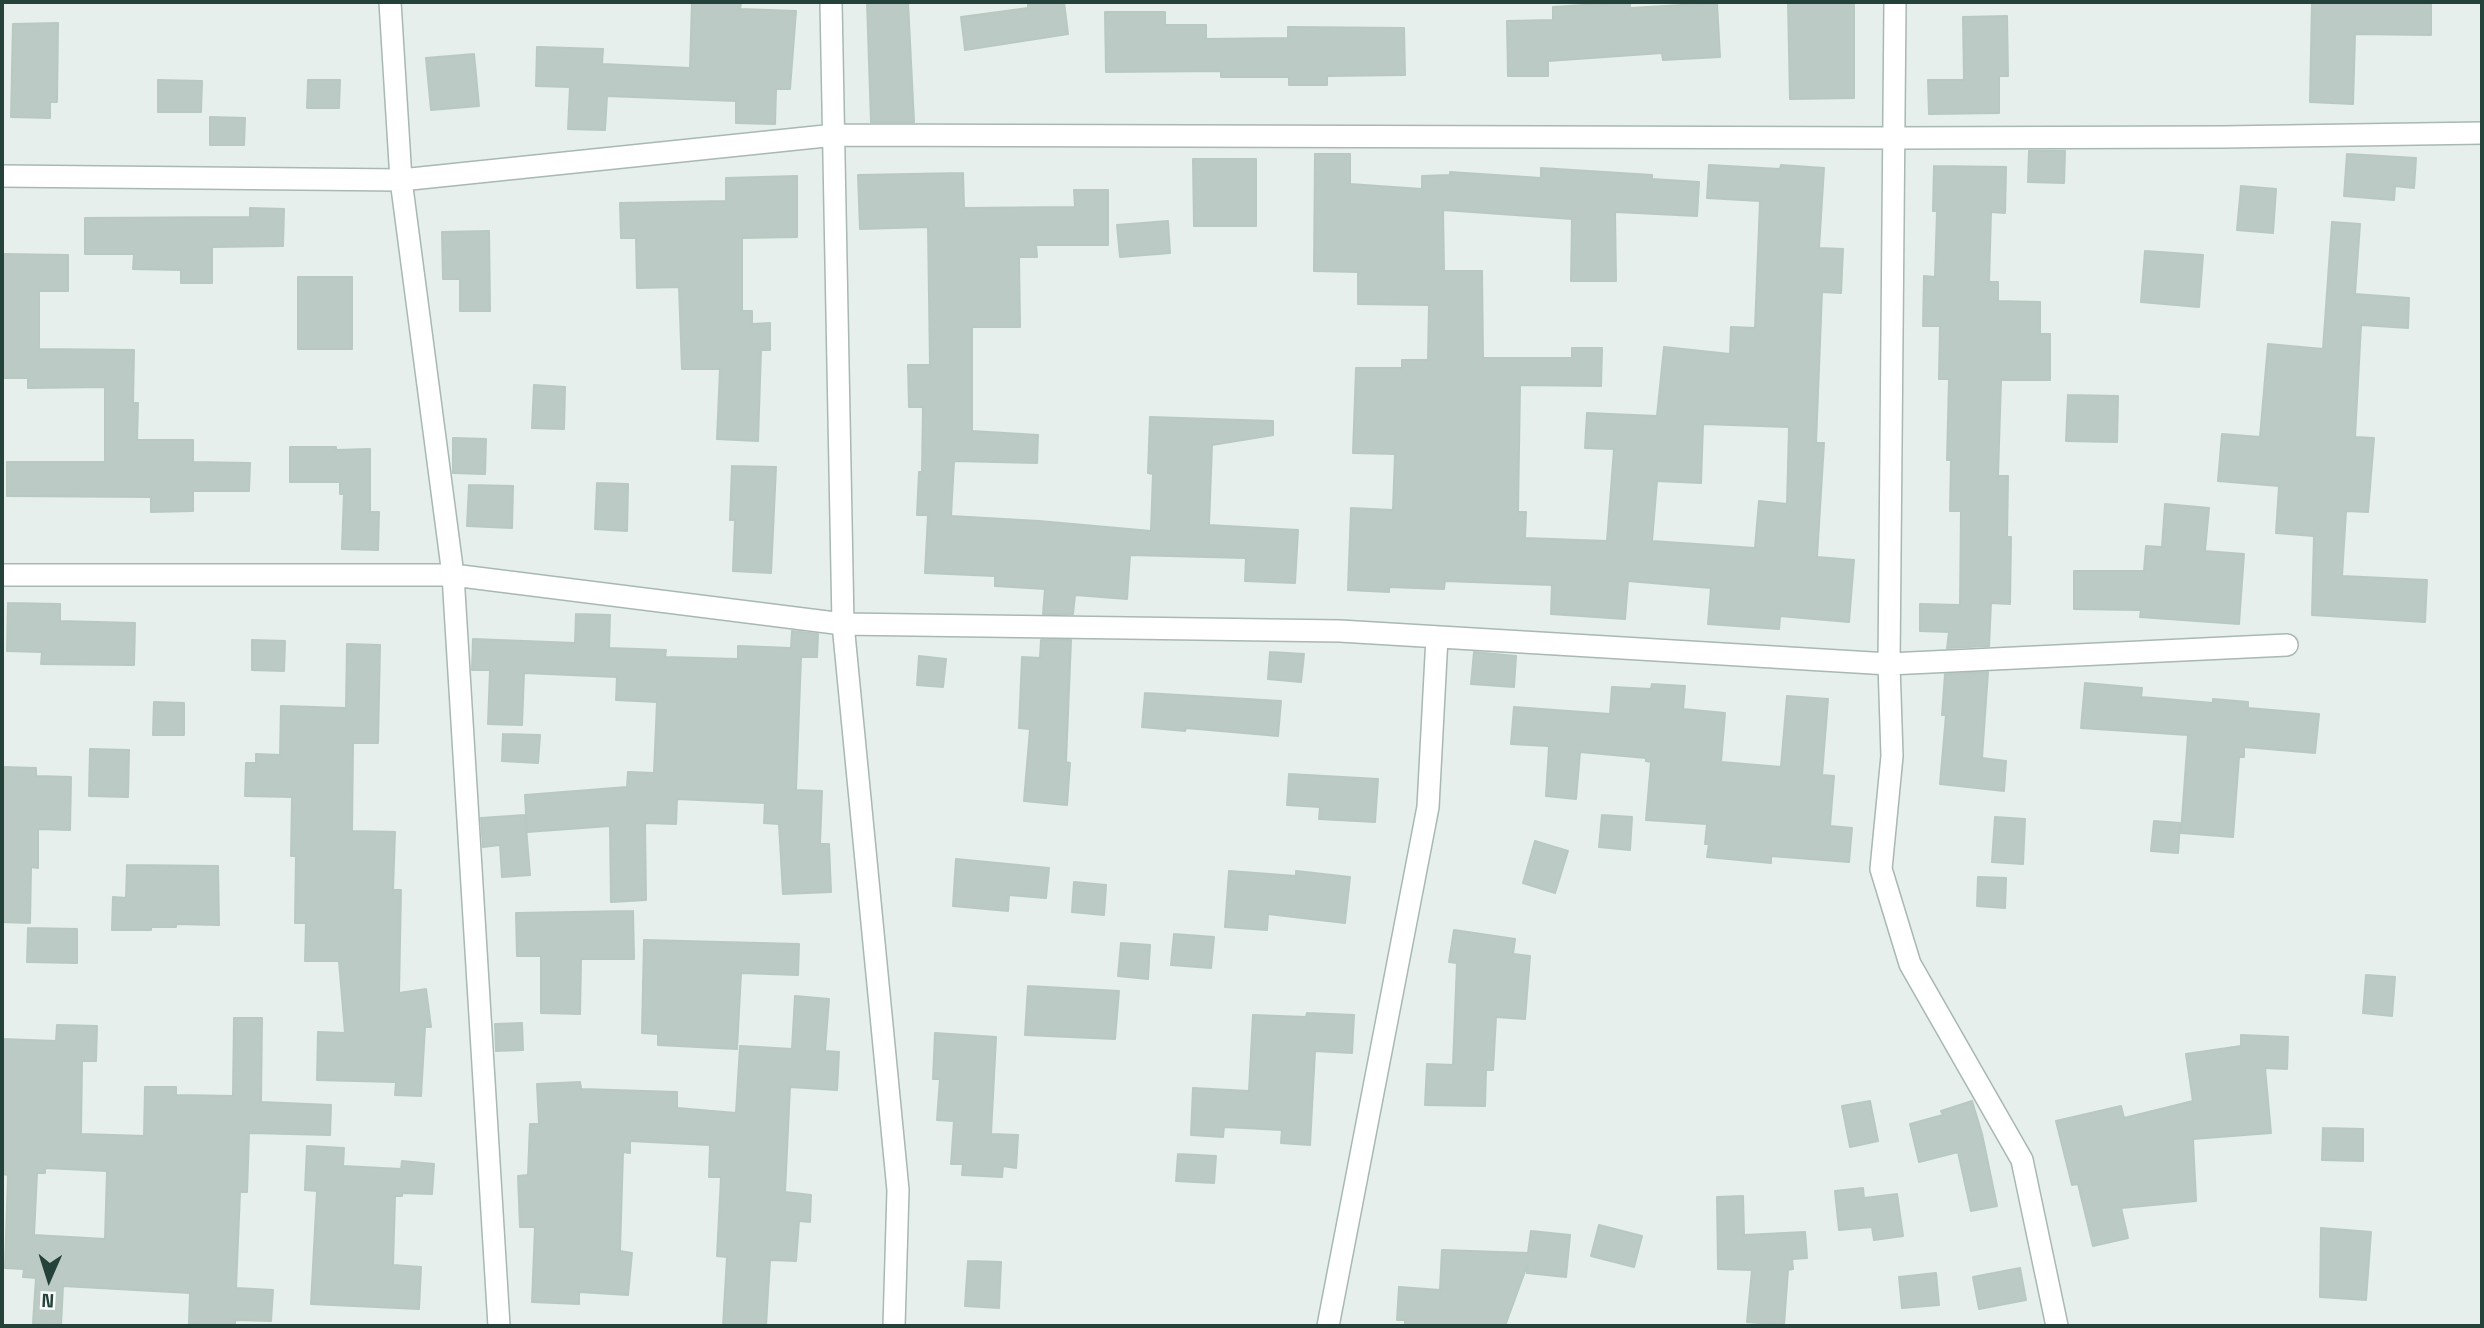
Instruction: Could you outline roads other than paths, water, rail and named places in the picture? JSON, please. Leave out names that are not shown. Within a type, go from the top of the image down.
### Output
[{"type":"street","points":[[390,2],[401,180],[453,575],[499,1326]]},
{"type":"street","points":[[831,2],[843,624],[898,1190],[894,1326]]},
{"type":"street","points":[[1895,2],[1889,664],[1892,757],[1881,869],[1910,964],[2022,1160],[2057,1326]]},
{"type":"street","points":[[2,176],[401,180],[835,135],[1893,138],[2482,133]]},
{"type":"street","points":[[2,575],[453,575],[843,624],[1340,631],[1889,664],[2287,645]]},
{"type":"street","points":[[1328,1326],[1428,807],[1437,637]]}]
